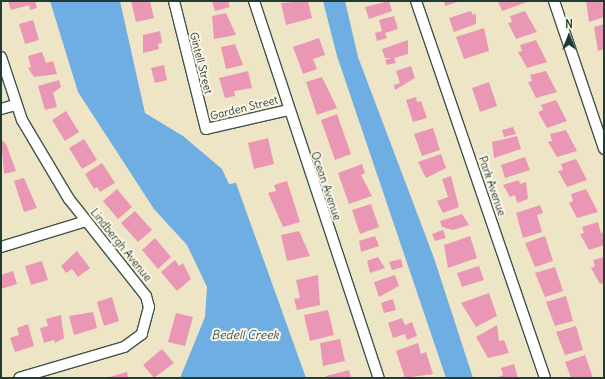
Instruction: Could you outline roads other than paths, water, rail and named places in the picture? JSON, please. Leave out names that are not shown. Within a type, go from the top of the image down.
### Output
[{"type":"street","name":"Gintell Street","points":[[174,1],[206,129]]},
{"type":"street","name":"Ocean Avenue","points":[[254,1],[288,110],[379,378]]},
{"type":"street","name":"Park Avenue","points":[[416,1],[545,378]]},
{"type":"street","points":[[554,1],[604,149]]},
{"type":"street","name":"Lindbergh Avenue","points":[[1,58],[16,105],[68,199],[146,296],[148,321],[137,338],[124,347],[19,378]]},
{"type":"street","points":[[1,110],[16,105]]},
{"type":"street","name":"Garden Street","points":[[206,129],[288,110]]},
{"type":"street","points":[[1,247],[86,221]]},
{"type":"water","name":"Bedell Creek","points":[[50,1],[120,1],[145,113],[183,136],[222,169],[229,184],[236,183],[306,378],[180,378],[205,317],[207,287],[187,245],[154,209],[78,92]]},
{"type":"water","points":[[323,1],[345,1],[358,57],[434,258],[473,378],[446,378],[337,56]]}]
